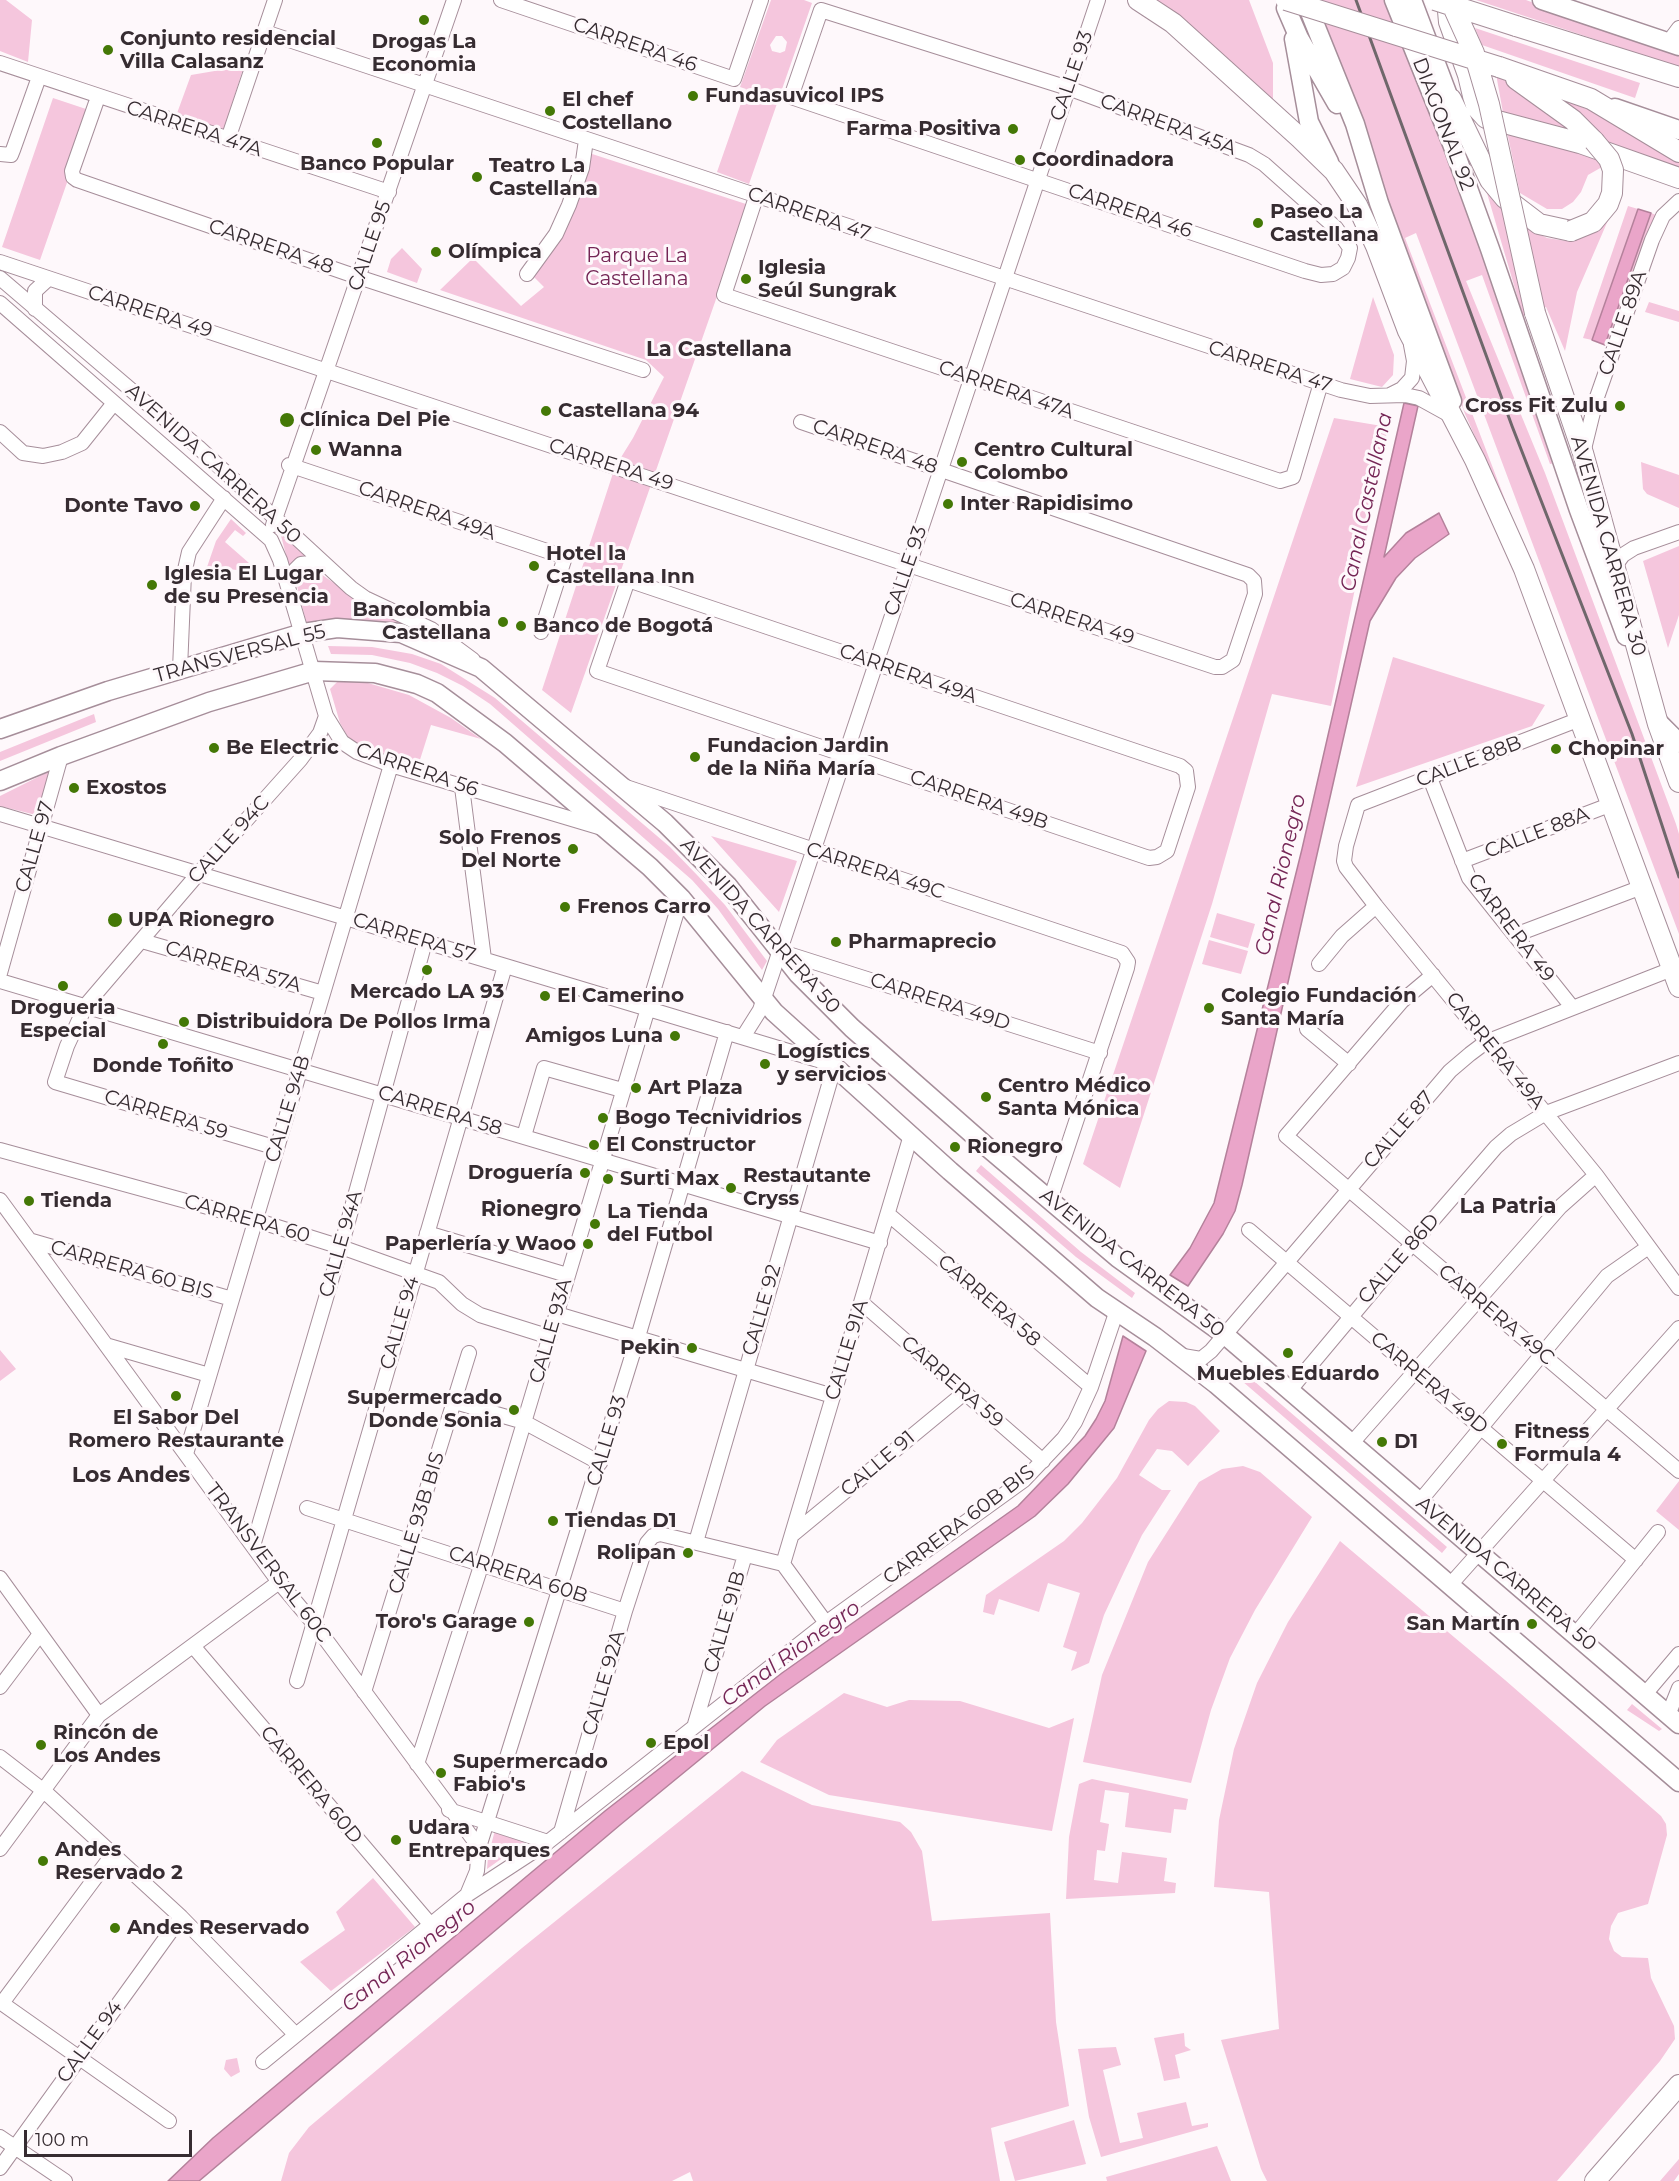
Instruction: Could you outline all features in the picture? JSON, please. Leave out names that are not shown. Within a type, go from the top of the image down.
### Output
[{"type":"highway","points":[[1138,0],[1173,22],[1334,171],[1366,223],[1408,331],[1475,460],[1524,569],[1676,978]]},
{"type":"highway","points":[[1435,0],[1679,77]]},
{"type":"highway","points":[[1449,0],[1449,22],[1477,108],[1486,118],[1580,143],[1679,178]]},
{"type":"highway","name":"AVENIDA CARRERA 30","points":[[1449,0],[1474,53],[1489,104],[1535,312],[1583,453],[1658,724],[1679,782]]},
{"type":"highway","points":[[1285,3],[1499,67],[1591,99],[1679,152]]},
{"type":"highway","points":[[1451,99],[1497,189],[1518,209],[1539,224],[1571,231],[1593,222],[1608,204],[1612,193],[1613,170],[1609,159],[1573,120],[1499,67]]},
{"type":"highway","points":[[1595,2181],[1679,2085]]},
{"type":"main road","points":[[1305,0],[1355,124],[1370,176],[1475,460]]},
{"type":"main road","name":"DIAGONAL 92","points":[[1394,0],[1452,144],[1579,510],[1658,724]]},
{"type":"main road","name":"DIAGONAL 92","points":[[1412,0],[1451,99],[1490,249]]},
{"type":"main road","points":[[1542,0],[1677,37]]},
{"type":"main road","points":[[1570,0],[1677,37]]},
{"type":"main road","points":[[1285,3],[1300,64],[1309,122],[1334,171]]},
{"type":"main road","points":[[1285,3],[1299,38],[1330,91],[1370,176]]},
{"type":"main road","points":[[1591,99],[1679,130]]},
{"type":"main road","name":"TRANSVERSAL 55","points":[[0,729],[108,691],[180,669],[303,633],[337,628],[401,633],[481,668]]},
{"type":"main road","name":"AVENIDA CARRERA 50","points":[[481,668],[622,785],[715,871],[798,974],[852,1028],[1050,1200],[1131,1267],[1225,1335],[1674,1719]]},
{"type":"main road","name":"TRANSVERSAL 55","points":[[0,781],[61,756],[209,702],[314,671]]},
{"type":"main road","name":"AVENIDA CARRERA 50","points":[[314,671],[375,673],[437,693],[505,743],[681,898],[763,1000],[830,1070],[910,1135],[1116,1313],[1180,1356],[1679,1782]]},
{"type":"main road","points":[[1658,724],[1679,743]]},
{"type":"street","points":[[228,140],[275,0]]},
{"type":"street","name":"CALLE 95","points":[[421,85],[445,0]]},
{"type":"street","name":"CALLE 95","points":[[271,540],[283,491],[324,369],[421,85],[454,0]]},
{"type":"street","name":"CARRERA 46","points":[[501,0],[734,79],[761,0]]},
{"type":"street","name":"CALLE 93","points":[[743,1037],[756,1019],[763,1000],[1098,0]]},
{"type":"street","name":"CARRERA 45A","points":[[791,97],[821,10],[1068,88],[1230,147],[1264,164],[1344,236],[1350,248],[1348,258],[1342,268],[1333,274]]},
{"type":"street","name":"CARRERA 47","points":[[265,32],[1320,383],[1370,396],[1390,395],[1419,398],[1432,403],[1454,420]]},
{"type":"street","name":"CARRERA 47A","points":[[0,63],[385,191]]},
{"type":"street","points":[[2,155],[11,154],[13,150],[39,77]]},
{"type":"street","name":"CARRERA 48","points":[[98,97],[73,177],[356,276],[643,370]]},
{"type":"street","name":"CARRERA 46","points":[[791,97],[1305,272],[1321,275],[1333,274]]},
{"type":"street","points":[[527,273],[556,234],[569,205],[582,168],[586,140]]},
{"type":"street","name":"CARRERA 47A","points":[[756,197],[724,295],[1280,481],[1288,481],[1293,477],[1320,383]]},
{"type":"street","name":"CALLE 89A","points":[[1583,453],[1596,400],[1652,240],[1663,216],[1679,201]]},
{"type":"street","name":"CARRERA 49","points":[[0,262],[1222,667]]},
{"type":"street","name":"AVENIDA CARRERA 50","points":[[0,278],[198,447],[325,565],[365,598],[431,629],[481,668]]},
{"type":"street","points":[[35,309],[35,291],[48,279]]},
{"type":"street","name":"AVENIDA CARRERA 50","points":[[0,303],[271,540],[303,633]]},
{"type":"street","points":[[1390,395],[1402,389],[1412,378],[1414,361],[1408,331]]},
{"type":"street","points":[[0,432],[23,453],[43,456],[62,452],[82,443],[114,403]]},
{"type":"street","name":"CARRERA 48","points":[[801,422],[1248,575],[1254,581],[1255,594],[1233,660],[1222,667]]},
{"type":"street","name":"CARRERA 49A","points":[[292,466],[565,557],[542,632]]},
{"type":"street","points":[[180,669],[184,574],[189,552],[224,498]]},
{"type":"street","points":[[1615,566],[1623,555],[1634,548],[1679,532]]},
{"type":"street","points":[[288,585],[295,570],[301,564],[317,562],[325,565]]},
{"type":"street","name":"CARRERA 49A","points":[[597,671],[628,580],[1180,766],[1186,771],[1188,787],[1167,851],[1157,857]]},
{"type":"street","name":"CARRERA 56","points":[[303,633],[326,716],[336,734],[350,748],[391,765],[606,830]]},
{"type":"street","name":"CARRERA 49B","points":[[597,671],[845,753],[1149,858],[1157,857]]},
{"type":"street","name":"CALLE 94C","points":[[55,1082],[67,1046],[86,1005],[198,874],[300,760],[320,733],[326,716]]},
{"type":"street","name":"CALLE 88B","points":[[1358,805],[1580,719]]},
{"type":"street","name":"CALLE 97","points":[[0,973],[61,756]]},
{"type":"street","name":"CALLE 94B","points":[[186,1454],[391,765]]},
{"type":"street","name":"CARRERA 49","points":[[1430,778],[1469,878],[1572,1007]]},
{"type":"street","name":"CARRERA 49C","points":[[622,785],[1116,950],[1126,957],[1127,968],[1100,1053]]},
{"type":"street","points":[[462,787],[484,959]]},
{"type":"street","name":"CALLE 88A","points":[[1462,861],[1612,804]]},
{"type":"street","name":"CARRERA 49A","points":[[1358,805],[1346,846],[1344,861],[1346,867],[1596,1176],[1647,1248],[1679,1288]]},
{"type":"street","name":"CARRERA 57","points":[[0,814],[727,1032],[830,1070]]},
{"type":"street","points":[[1515,935],[1642,887]]},
{"type":"street","name":"CALLE 93A","points":[[417,1764],[482,1563],[601,1159],[681,898]]},
{"type":"street","points":[[1319,964],[1342,936],[1376,906]]},
{"type":"street","name":"CARRERA 57A","points":[[142,940],[323,993]]},
{"type":"street","name":"CALLE 94A","points":[[253,1546],[341,1247],[425,942]]},
{"type":"street","name":"CARRERA 49D","points":[[779,951],[1100,1053]]},
{"type":"street","name":"CALLE 94","points":[[297,1681],[346,1519],[414,1272],[505,966]]},
{"type":"street","points":[[1306,1029],[1349,1064],[1402,1001],[1433,975]]},
{"type":"street","name":"CALLE 87","points":[[1180,1356],[1201,1359],[1225,1335],[1450,1071],[1486,1042],[1572,1007],[1676,978]]},
{"type":"street","name":"CARRERA 58","points":[[0,981],[880,1243]]},
{"type":"street","name":"CALLE 93","points":[[479,1847],[600,1463],[727,1032]]},
{"type":"street","points":[[1050,1200],[1100,1053]]},
{"type":"street","name":"CALLE 86D","points":[[1289,1391],[1412,1244],[1496,1147],[1511,1134],[1546,1113],[1679,1063]]},
{"type":"street","name":"CARRERA 49C","points":[[1349,1064],[1286,1136],[1679,1471]]},
{"type":"street","points":[[524,1136],[544,1068],[622,1090]]},
{"type":"street","name":"CALLE 92","points":[[696,1542],[830,1070]]},
{"type":"street","name":"CARRERA 59","points":[[55,1082],[277,1148]]},
{"type":"street","name":"CALLE 91A","points":[[783,1564],[880,1243],[910,1135]]},
{"type":"street","name":"CARRERA 60","points":[[0,1150],[255,1220],[341,1247],[439,1282],[462,1304],[480,1315],[550,1337]]},
{"type":"street","points":[[1351,1444],[1560,1207],[1596,1176]]},
{"type":"street","name":"TRANSVERSAL 60C","points":[[0,1200],[109,1346],[279,1582],[315,1624],[479,1847]]},
{"type":"street","name":"CARRERA 58","points":[[888,1214],[1090,1387]]},
{"type":"street","name":"CARRERA 49D","points":[[1249,1230],[1636,1560]]},
{"type":"street","points":[[427,1233],[567,1275]]},
{"type":"street","name":"CARRERA 60 BIS","points":[[32,1241],[232,1299]]},
{"type":"street","points":[[1420,1502],[1607,1276],[1647,1248]]},
{"type":"street","name":"CARRERA 59","points":[[861,1303],[963,1394],[1043,1461]]},
{"type":"street","name":"CARRERA 60B BIS","points":[[263,2062],[467,1895],[548,1842],[826,1623],[957,1530],[1024,1479],[1043,1461],[1076,1422],[1116,1313]]},
{"type":"street","points":[[557,1314],[833,1396]]},
{"type":"street","points":[[1450,1585],[1542,1479],[1679,1328]]},
{"type":"street","points":[[109,1346],[209,1375]]},
{"type":"street","name":"CALLE 93B BIS","points":[[364,1692],[469,1353]]},
{"type":"street","name":"CALLE 91","points":[[792,1535],[963,1394]]},
{"type":"street","points":[[455,1402],[524,1422],[600,1463]]},
{"type":"street","name":"CARRERA 60B","points":[[308,1508],[625,1611]]},
{"type":"street","points":[[1576,1634],[1658,1532]]},
{"type":"street","name":"CALLE 92A","points":[[561,1832],[647,1543],[653,1536],[660,1534],[696,1542]]},
{"type":"street","points":[[696,1542],[783,1564],[826,1623]]},
{"type":"street","name":"CALLE 91B","points":[[695,1724],[745,1555]]},
{"type":"street","points":[[0,1578],[99,1715]]},
{"type":"street","points":[[0,1849],[99,1715],[279,1582]]},
{"type":"street","points":[[0,1687],[40,1635]]},
{"type":"street","name":"CARRERA 60D","points":[[193,1646],[430,1924]]},
{"type":"street","points":[[1646,1693],[1679,1654]]},
{"type":"street","points":[[1674,1719],[1679,1688]]},
{"type":"street","points":[[0,1757],[44,1791],[181,1917],[296,2035]]},
{"type":"street","points":[[450,1810],[548,1842]]},
{"type":"street","points":[[467,1895],[477,1871],[479,1847]]},
{"type":"street","points":[[113,1854],[1,2003],[169,2121]]},
{"type":"street","name":"CALLE 94","points":[[0,2168],[181,1917]]},
{"type":"street","points":[[0,2137],[65,2181]]},
{"type":"green space","points":[[0,0],[6,0],[32,20],[28,62],[0,51]]},
{"type":"green space","points":[[771,0],[804,0],[812,3],[749,184],[717,172],[746,89],[740,87]],"holes":[[[776,36],[782,36],[787,42],[785,51],[780,53],[772,51],[770,45]]]},
{"type":"green space","points":[[1156,0],[1249,0],[1273,63],[1273,105],[1194,30]]},
{"type":"green space","points":[[1313,0],[1387,0],[1417,69],[1556,463],[1550,464],[1482,275],[1466,281],[1545,473],[1676,824],[1679,834],[1679,934],[1416,233],[1405,238],[1517,531],[1465,414]]},
{"type":"green space","points":[[1476,0],[1526,0],[1585,22],[1679,51],[1679,67]]},
{"type":"green space","points":[[1475,28],[1640,83],[1635,98],[1482,45]]},
{"type":"green space","points":[[244,66],[223,132],[176,116],[191,75]]},
{"type":"green space","points":[[1496,74],[1558,119],[1582,140],[1504,118]]},
{"type":"green space","points":[[1547,94],[1613,119],[1679,159],[1679,173],[1614,150],[1602,134]]},
{"type":"green space","points":[[53,98],[92,111],[40,260],[2,247]]},
{"type":"green space","points":[[1507,132],[1592,151],[1602,167],[1588,175],[1581,192],[1573,202],[1562,209],[1547,209],[1520,193]]},
{"type":"green space","name":"Parque La Castellana","points":[[586,152],[749,205],[571,713],[542,690],[615,467],[633,438],[664,377],[646,360],[440,290],[473,258],[521,306],[544,287],[532,275]]},
{"type":"green space","points":[[1484,183],[1525,227],[1547,238],[1567,241],[1605,224],[1609,218],[1577,292],[1565,351],[1546,307],[1523,316]]},
{"type":"green space","points":[[1628,206],[1638,209],[1592,340],[1583,338]]},
{"type":"green space","points":[[1651,213],[1656,215],[1612,347],[1605,345]]},
{"type":"green space","points":[[402,248],[422,269],[417,283],[387,272],[391,259]]},
{"type":"green space","points":[[1373,297],[1394,355],[1393,375],[1382,387],[1350,379]]},
{"type":"green space","points":[[1649,302],[1679,311],[1679,322],[1645,312]]},
{"type":"green space","points":[[1334,418],[1388,427],[1331,706],[1272,694],[1212,904],[1120,1188],[1083,1164]]},
{"type":"green space","points":[[1641,462],[1679,475],[1679,508],[1647,494],[1643,489]]},
{"type":"green space","points":[[231,519],[246,533],[243,536],[235,530],[225,542],[249,563],[247,571],[207,567],[216,541]]},
{"type":"green space","points":[[280,532],[310,558],[305,556],[296,559],[289,566]]},
{"type":"green space","points":[[1679,546],[1679,615],[1668,648],[1643,561]]},
{"type":"green space","points":[[311,567],[371,609],[396,619],[425,636],[307,625],[295,578],[299,570]]},
{"type":"green space","points":[[328,646],[372,647],[412,654],[441,664],[495,698],[670,847],[725,905],[767,961],[762,970],[718,909],[692,880],[490,704],[463,686],[410,663],[372,655],[331,654]]},
{"type":"green space","points":[[1393,657],[1545,705],[1532,726],[1356,787]]},
{"type":"green space","points":[[339,680],[361,681],[409,695],[451,718],[481,739],[431,725],[418,766],[362,748],[349,739],[340,723],[330,689]]},
{"type":"green space","points":[[94,714],[96,722],[0,761],[0,752]]},
{"type":"green space","points":[[54,769],[40,816],[0,806],[0,796]]},
{"type":"green space","points":[[711,836],[797,861],[779,912]]},
{"type":"green space","points":[[1217,913],[1255,924],[1248,948],[1210,937]]},
{"type":"green space","points":[[1209,940],[1248,951],[1241,974],[1202,964]]},
{"type":"green space","points":[[981,1165],[1081,1252],[1135,1293],[1132,1298],[1076,1257],[976,1171]]},
{"type":"green space","points":[[0,1350],[16,1369],[0,1381]]},
{"type":"green space","points":[[1240,1369],[1447,1547],[1442,1553],[1235,1375]]},
{"type":"green space","points":[[1169,1401],[1186,1402],[1195,1406],[1220,1431],[1188,1466],[1172,1451],[1157,1449],[1139,1475],[1162,1490],[1171,1490],[1142,1535],[1124,1572],[1104,1615],[1089,1663],[1071,1671],[1077,1652],[1063,1647],[1080,1593],[1048,1583],[1039,1612],[999,1599],[994,1615],[983,1612],[986,1595],[1064,1541],[1082,1523],[1117,1478],[1149,1420]]},
{"type":"green space","points":[[1243,1466],[1260,1472],[1312,1517],[1255,1610],[1230,1658],[1211,1710],[1191,1783],[1083,1762],[1102,1675],[1148,1562],[1199,1482],[1222,1469]]},
{"type":"green space","points":[[1679,1481],[1679,1530],[1656,1511]]},
{"type":"green space","points":[[1340,1541],[1505,1680],[1661,1816],[1666,1824],[1667,1835],[1648,1904],[1618,1913],[1611,1926],[1609,1939],[1614,1951],[1622,1957],[1648,1958],[1651,1978],[1674,2026],[1675,2039],[1660,2061],[1557,2181],[1267,2181],[1261,2169],[1221,2040],[1279,2029],[1269,1892],[1214,1887],[1219,1820],[1234,1749],[1257,1683],[1288,1622]]},
{"type":"green space","points":[[844,1693],[887,1707],[909,1700],[960,1701],[1049,1728],[1074,1718],[1052,1831],[829,1795],[760,1762],[777,1740]]},
{"type":"green space","points":[[1632,1704],[1662,1729],[1659,1731],[1627,1710]]},
{"type":"green space","points":[[742,1771],[812,1805],[900,1822],[911,1832],[922,1851],[932,1921],[1050,1913],[1056,2022],[1069,2106],[991,2128],[1000,2181],[693,2181],[690,2172],[672,2181],[281,2181],[289,2153],[309,2127],[522,1948]]},
{"type":"green space","points":[[1092,1779],[1188,1799],[1186,1810],[1174,1809],[1171,1833],[1125,1827],[1129,1793],[1105,1790],[1100,1822],[1109,1824],[1105,1851],[1097,1850],[1094,1880],[1118,1883],[1122,1852],[1167,1858],[1164,1881],[1176,1883],[1175,1893],[1066,1899],[1069,1837],[1079,1784]]},
{"type":"green space","points":[[495,1830],[529,1839],[487,1869],[488,1857]]},
{"type":"green space","points":[[373,1878],[415,1927],[331,1991],[300,1962],[345,1930],[336,1912]]},
{"type":"green space","points":[[1184,2033],[1185,2046],[1191,2050],[1175,2055],[1180,2078],[1164,2081],[1154,2038]]},
{"type":"green space","points":[[1116,2047],[1121,2065],[1103,2070],[1120,2143],[1143,2138],[1137,2113],[1186,2102],[1192,2126],[1208,2123],[1208,2127],[1101,2157],[1089,2117],[1078,2049]]},
{"type":"green space","points":[[237,2058],[240,2072],[231,2077],[224,2069],[226,2060]]},
{"type":"green space","points":[[1074,2120],[1086,2164],[1015,2181],[1004,2142]]},
{"type":"green space","points":[[1217,2146],[1231,2181],[1107,2181],[1106,2177]]},
{"type":"green space","points":[[1679,2159],[1679,2174],[1674,2181],[1660,2181]]},
{"type":"shaded area","points":[[1638,209],[1651,213],[1605,345],[1592,340]]},
{"type":"shaded area","points":[[1404,403],[1418,406],[1384,557],[1406,533],[1439,513],[1449,534],[1415,558],[1396,578],[1370,621],[1235,1211],[1223,1234],[1188,1286],[1170,1275],[1190,1248],[1214,1203],[1302,849]]},
{"type":"shaded area","points":[[1123,1336],[1146,1351],[1114,1428],[1068,1484],[1035,1516],[765,1706],[620,1825],[199,2181],[168,2181],[213,2138],[605,1811],[782,1673],[1018,1506],[1085,1436],[1096,1419],[1105,1401]]},
{"type":"railway","points":[[1356,0],[1512,426],[1632,734],[1679,877]]},
{"type":"place","name":"Drogas La Economia","points":[[424,20]]},
{"type":"place","name":"Conjunto residencial Villa Calasanz","points":[[108,50]]},
{"type":"place","name":"Fundasuvicol IPS","points":[[693,96]]},
{"type":"place","name":"El chef Costellano","points":[[550,111]]},
{"type":"place","name":"Farma Positiva","points":[[1013,129]]},
{"type":"place","name":"Banco Popular","points":[[377,143]]},
{"type":"place","name":"Coordinadora","points":[[1020,160]]},
{"type":"place","name":"Teatro La Castellana","points":[[477,177]]},
{"type":"place","name":"Paseo La Castellana","points":[[1258,223]]},
{"type":"place","name":"Olímpica","points":[[436,252]]},
{"type":"place","name":"Iglesia Seúl Sungrak","points":[[746,279]]},
{"type":"place","name":"Cross Fit Zulu","points":[[1620,406]]},
{"type":"place","name":"Castellana 94","points":[[546,411]]},
{"type":"place","name":"Clínica Del Pie","points":[[287,420]]},
{"type":"place","name":"Wanna","points":[[316,450]]},
{"type":"place","name":"Centro Cultural Colombo","points":[[962,462]]},
{"type":"place","name":"Inter Rapidisimo","points":[[948,504]]},
{"type":"place","name":"Donte Tavo","points":[[195,506]]},
{"type":"place","name":"Hotel la Castellana Inn","points":[[534,566]]},
{"type":"place","name":"Iglesia El Lugar de su Presencia","points":[[152,585]]},
{"type":"place","name":"Bancolombia Castellana","points":[[503,622]]},
{"type":"place","name":"Banco de Bogotá","points":[[521,626]]},
{"type":"place","name":"Be Electric","points":[[214,748]]},
{"type":"place","name":"Chopinar","points":[[1556,749]]},
{"type":"place","name":"Fundacion Jardin de la Niña María","points":[[695,757]]},
{"type":"place","name":"Exostos","points":[[74,788]]},
{"type":"place","name":"Solo Frenos Del Norte","points":[[573,849]]},
{"type":"place","name":"Frenos Carro","points":[[565,907]]},
{"type":"place","name":"UPA Rionegro","points":[[115,920]]},
{"type":"place","name":"Pharmaprecio","points":[[836,942]]},
{"type":"place","name":"Mercado LA 93","points":[[427,970]]},
{"type":"place","name":"Drogueria Especial","points":[[63,986]]},
{"type":"place","name":"El Camerino","points":[[545,996]]},
{"type":"place","name":"Colegio Fundación Santa María","points":[[1209,1008]]},
{"type":"place","name":"Distribuidora De Pollos Irma","points":[[184,1022]]},
{"type":"place","name":"Amigos Luna","points":[[675,1036]]},
{"type":"place","name":"Donde Toñito","points":[[163,1044]]},
{"type":"place","name":"Logístics y servicios","points":[[765,1064]]},
{"type":"place","name":"Art Plaza","points":[[636,1088]]},
{"type":"place","name":"Centro Médico Santa Mónica","points":[[986,1097]]},
{"type":"place","name":"Bogo Tecnividrios","points":[[603,1118]]},
{"type":"place","name":"El Constructor","points":[[594,1145]]},
{"type":"place","name":"Rionegro","points":[[955,1147]]},
{"type":"place","name":"Droguería","points":[[585,1173]]},
{"type":"place","name":"Surti Max","points":[[608,1179]]},
{"type":"place","name":"Restautante Cryss","points":[[731,1188]]},
{"type":"place","name":"Tienda","points":[[29,1201]]},
{"type":"place","name":"La Tienda del Futbol","points":[[595,1224]]},
{"type":"place","name":"Paperlería y Waoo","points":[[588,1244]]},
{"type":"place","name":"Pekin","points":[[692,1348]]},
{"type":"place","name":"Muebles Eduardo","points":[[1288,1353]]},
{"type":"place","name":"El Sabor Del Romero Restaurante","points":[[176,1396]]},
{"type":"place","name":"Supermercado Donde Sonia","points":[[514,1410]]},
{"type":"place","name":"D1","points":[[1382,1442]]},
{"type":"place","name":"Fitness Formula 4","points":[[1502,1444]]},
{"type":"place","name":"Tiendas D1","points":[[553,1521]]},
{"type":"place","name":"Rolipan","points":[[688,1553]]},
{"type":"place","name":"Toro's Garage","points":[[529,1622]]},
{"type":"place","name":"San Martín","points":[[1532,1624]]},
{"type":"place","name":"Epol","points":[[651,1743]]},
{"type":"place","name":"Rincón de Los Andes","points":[[41,1745]]},
{"type":"place","name":"Supermercado Fabio's","points":[[441,1773]]},
{"type":"place","name":"Udara Entreparques","points":[[396,1840]]},
{"type":"place","name":"Andes Reservado 2","points":[[43,1861]]},
{"type":"place","name":"Andes Reservado","points":[[115,1928]]},
{"type":"district","name":"La Castellana","points":[[719,350]]},
{"type":"district","name":"La Patria","points":[[1508,1207]]},
{"type":"district","name":"Rionegro","points":[[531,1210]]},
{"type":"district","name":"Los Andes","points":[[131,1476]]},
{"type":"water label","name":"Canal Castellana","points":[[1367,502]]},
{"type":"water label","name":"Canal Rionegro","points":[[1281,875]]},
{"type":"water label","name":"Canal Rionegro","points":[[791,1654]]},
{"type":"water label","name":"Canal Rionegro","points":[[409,1956]]}]
